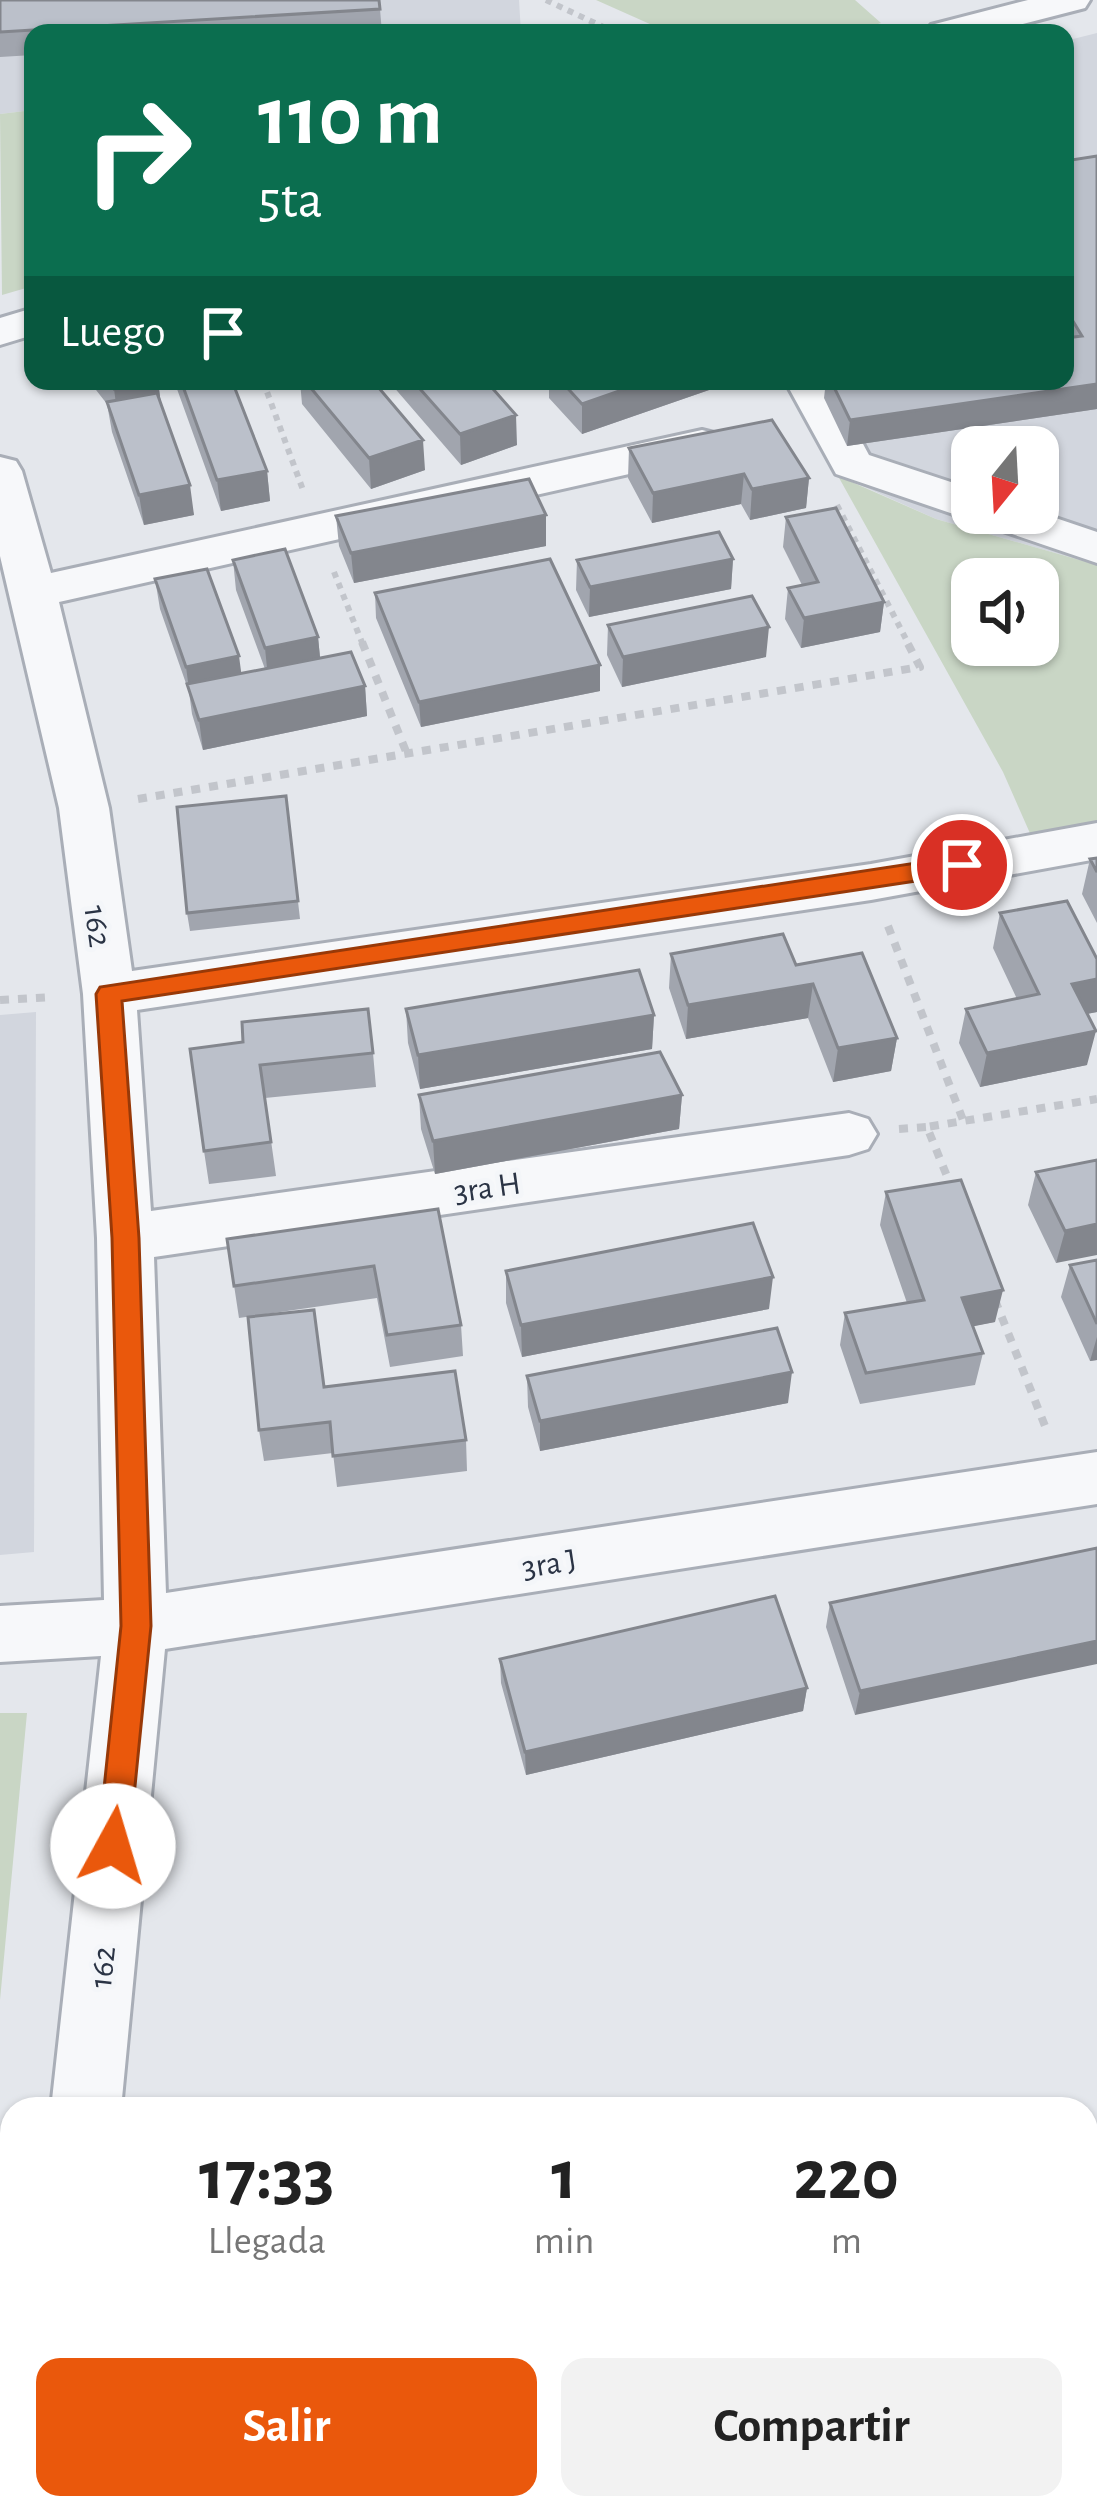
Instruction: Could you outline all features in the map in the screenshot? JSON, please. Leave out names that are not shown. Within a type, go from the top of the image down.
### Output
[{"type":"street","points":[[979,24],[1072,0]]},
{"type":"street","points":[[810,390],[844,483],[951,501]]},
{"type":"street","points":[[33,592],[735,436]]},
{"type":"street","name":"162","points":[[0,471],[83,808],[109,994],[125,1238],[136,1626],[87,2097]]},
{"type":"street","points":[[1057,534],[1097,548]]},
{"type":"street","points":[[109,994],[871,882],[1097,841]]},
{"type":"street","name":"3ra H","points":[[125,1238],[849,1134]]},
{"type":"street","name":"3ra J","points":[[0,1634],[136,1626],[1082,1480]]},
{"type":"path","points":[[546,0],[597,24]]},
{"type":"path","points":[[83,808],[920,667],[844,483]]},
{"type":"path","points":[[871,882],[963,1120]]},
{"type":"path","points":[[954,1193],[927,1126],[1097,1099]]},
{"type":"path","points":[[988,1282],[1082,1480]]},
{"type":"shaded area","points":[[0,0],[519,0],[520,24],[24,24],[24,111],[0,114]]},
{"type":"shaded area","points":[[1097,33],[1097,565],[988,534],[1059,534],[1059,426],[951,426],[951,523],[838,475],[799,390],[1074,390],[1074,39]]},
{"type":"shaded area","points":[[36,1012],[34,1552],[0,1555],[0,1015]]},
{"type":"green space","points":[[596,0],[855,0],[881,23],[878,24],[650,24]]},
{"type":"green space","points":[[24,111],[24,289],[2,295],[0,114]]},
{"type":"green space","points":[[838,476],[951,523],[951,534],[988,534],[1097,565],[1097,844],[1040,856],[1003,772]]},
{"type":"green space","points":[[0,1713],[27,1713],[0,2000]]},
{"type":"building","points":[[0,0],[379,0],[380,9],[132,24],[24,24],[24,31],[0,32]]},
{"type":"building","points":[[1097,156],[1097,384],[1074,387],[1074,337],[1082,336],[1074,323],[1074,160]]},
{"type":"building","points":[[184,390],[236,390],[267,471],[217,480]]},
{"type":"building","points":[[312,390],[381,390],[423,440],[369,458]]},
{"type":"building","points":[[421,390],[494,390],[516,415],[460,434]]},
{"type":"building","points":[[569,390],[622,390],[582,404]]},
{"type":"building","points":[[835,390],[1056,390],[850,420]]},
{"type":"building","points":[[157,393],[190,485],[139,495],[107,402]]},
{"type":"building","points":[[772,420],[809,478],[752,489],[744,474],[653,493],[629,448]]},
{"type":"building","points":[[529,479],[546,515],[351,553],[336,516]]},
{"type":"building","points":[[836,508],[884,602],[804,618],[788,588],[818,582],[786,517]]},
{"type":"building","points":[[719,532],[733,559],[590,587],[577,560]]},
{"type":"building","points":[[285,549],[318,637],[265,648],[233,560]]},
{"type":"building","points":[[550,559],[600,665],[419,702],[375,593]]},
{"type":"building","points":[[207,569],[239,656],[186,667],[155,579]]},
{"type":"building","points":[[752,596],[769,627],[623,657],[608,625]]},
{"type":"building","points":[[351,652],[365,686],[199,720],[187,684]]},
{"type":"building","points":[[286,796],[298,901],[187,913],[177,807]]},
{"type":"building","points":[[1067,901],[1097,959],[1097,979],[1072,984],[1096,1031],[987,1053],[966,1009],[1039,994],[1000,913]]},
{"type":"building","points":[[783,934],[796,965],[862,953],[897,1038],[838,1048],[813,984],[688,1005],[671,954]]},
{"type":"building","points":[[639,970],[654,1015],[418,1055],[406,1009]]},
{"type":"building","points":[[368,1009],[373,1053],[260,1065],[271,1142],[204,1151],[190,1049],[243,1042],[242,1022]]},
{"type":"building","points":[[660,1052],[682,1095],[433,1141],[419,1095]]},
{"type":"building","points":[[1097,1160],[1097,1224],[1065,1231],[1036,1172]]},
{"type":"building","points":[[961,1180],[1003,1290],[962,1298],[983,1353],[866,1373],[845,1313],[924,1300],[886,1192]]},
{"type":"building","points":[[438,1209],[461,1325],[387,1335],[374,1266],[234,1286],[227,1239]]},
{"type":"building","points":[[753,1223],[773,1277],[521,1325],[506,1271]]},
{"type":"building","points":[[1097,1260],[1097,1324],[1070,1265]]},
{"type":"building","points":[[314,1310],[324,1387],[455,1371],[466,1440],[333,1456],[330,1422],[259,1430],[248,1317]]},
{"type":"building","points":[[777,1328],[792,1372],[540,1421],[527,1376]]},
{"type":"building","points":[[1097,1548],[1097,1641],[860,1691],[830,1603]]},
{"type":"building","points":[[775,1596],[807,1688],[525,1752],[500,1659]]},
{"type":"route","points":[[113,1846],[136,1626],[125,1238],[109,994],[962,865]]}]
